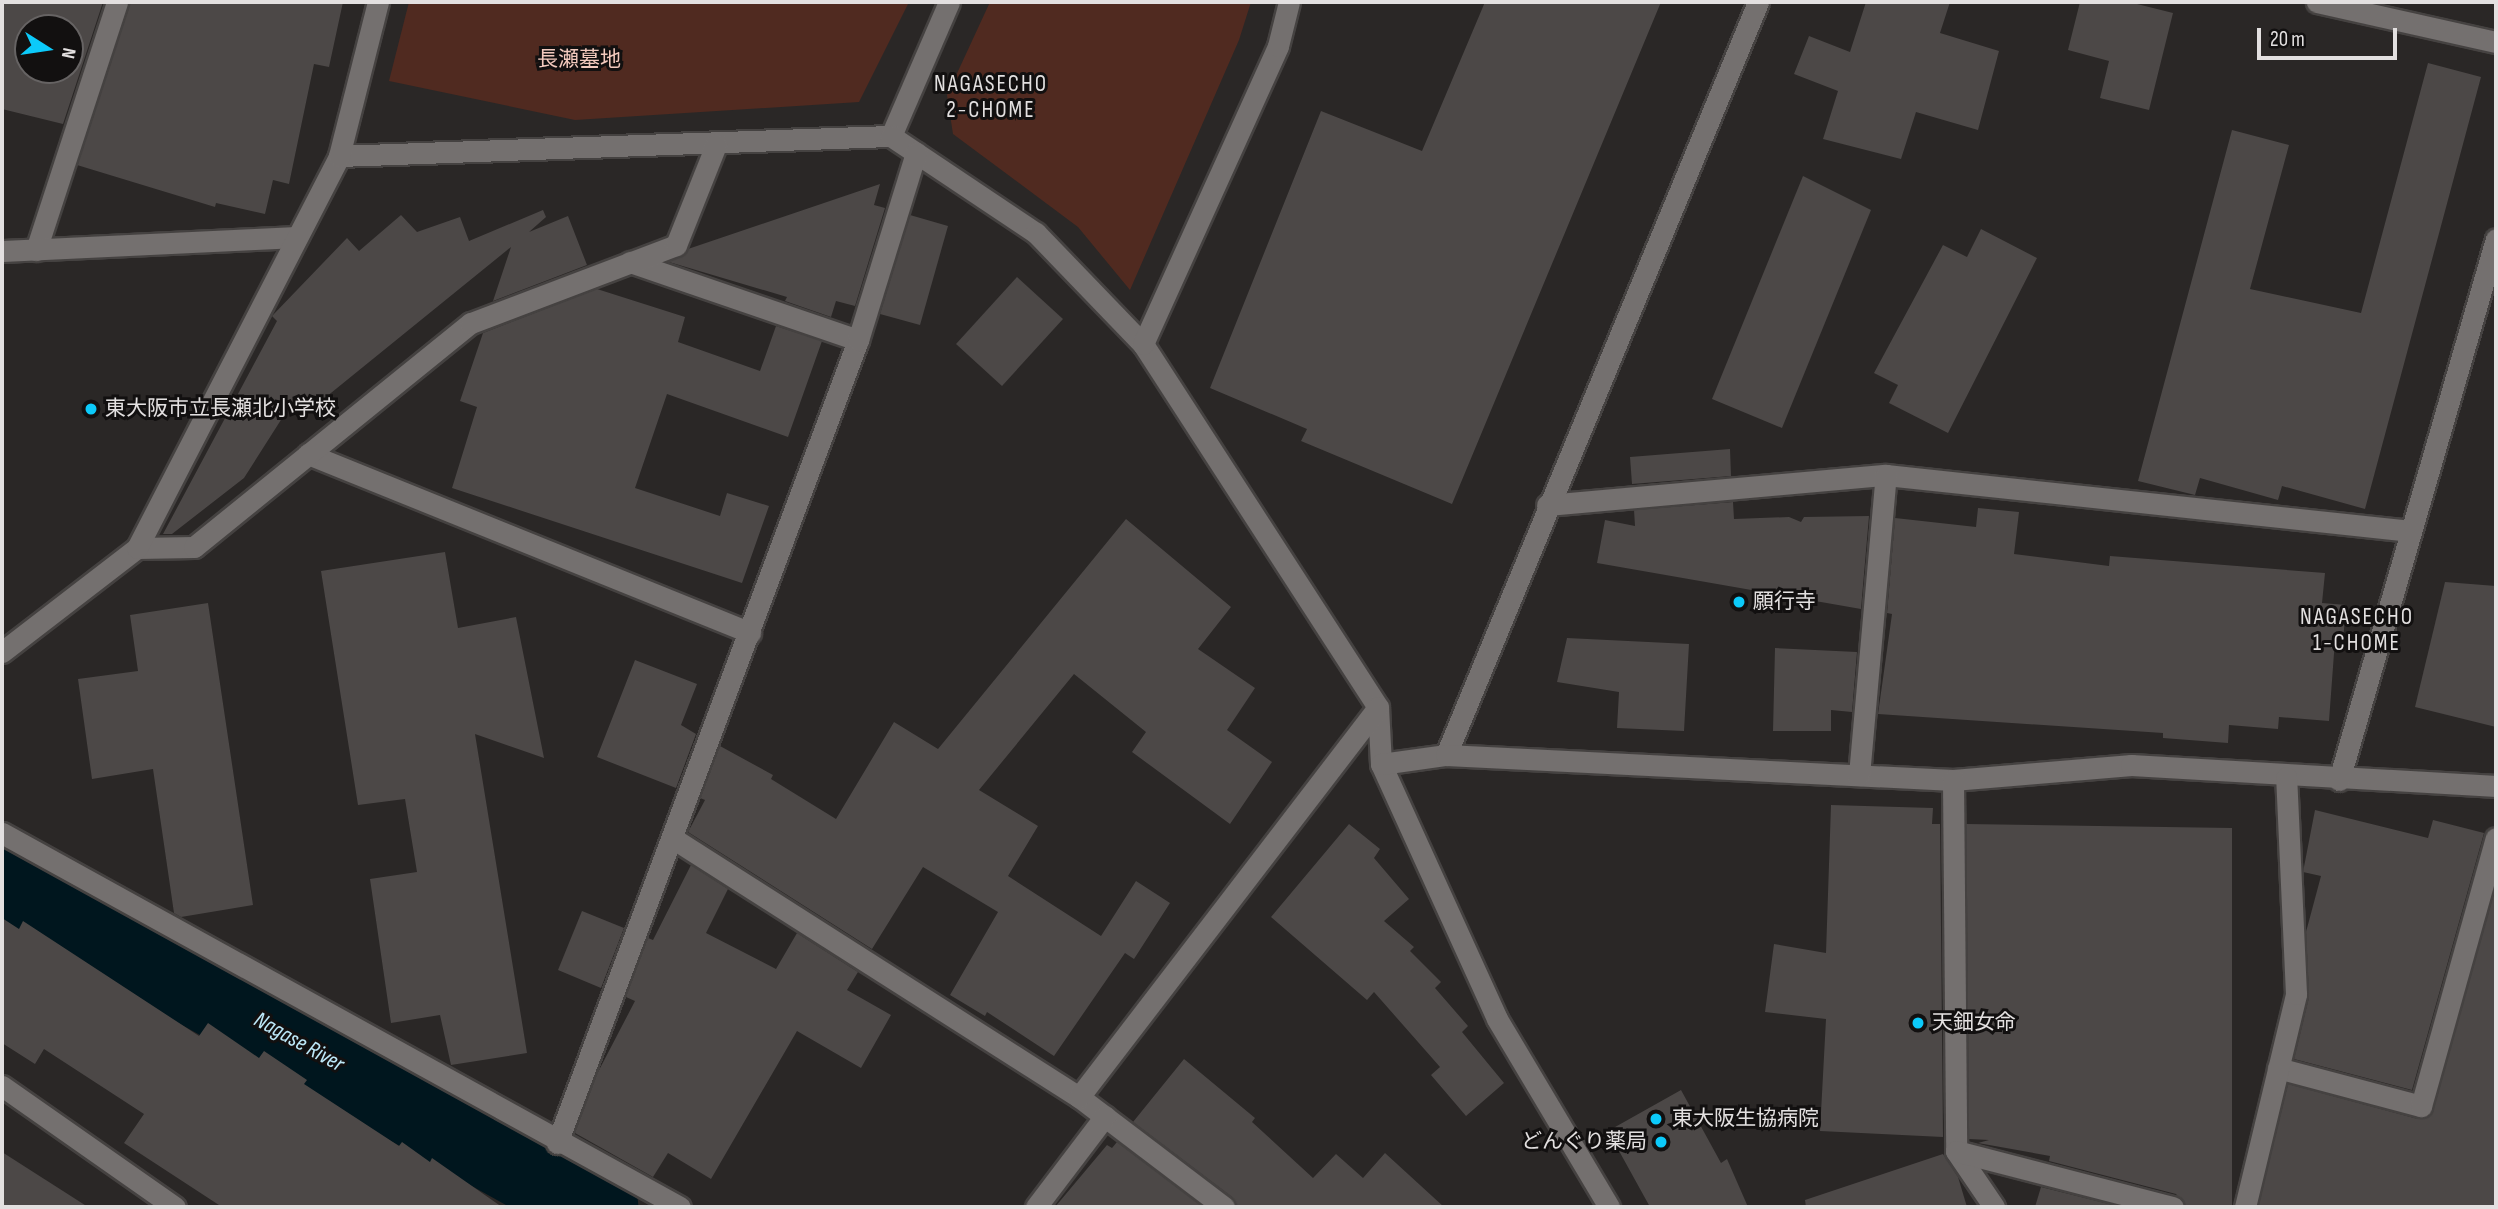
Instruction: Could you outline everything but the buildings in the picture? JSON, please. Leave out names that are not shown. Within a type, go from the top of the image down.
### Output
[{"type":"street","points":[[36,250],[117,2]]},
{"type":"street","points":[[2,652],[137,548],[339,156],[378,2]]},
{"type":"street","points":[[891,136],[948,2]]},
{"type":"street","points":[[1143,344],[1278,46],[1289,2]]},
{"type":"street","points":[[1446,755],[1547,505],[1758,2]]},
{"type":"street","points":[[2317,2],[2496,41]]},
{"type":"street","points":[[339,156],[716,145],[891,136],[1037,233],[1143,344],[1378,707],[1381,764],[1497,1019],[1609,1207]]},
{"type":"street","points":[[137,548],[194,548],[471,323],[676,244],[716,145]]},
{"type":"street","points":[[557,1143],[674,839],[858,340],[916,153]]},
{"type":"street","points":[[2,251],[297,237]]},
{"type":"street","points":[[2339,780],[2496,239]]},
{"type":"street","points":[[630,262],[858,340]]},
{"type":"street","points":[[308,454],[750,634]]},
{"type":"street","points":[[1547,505],[1886,475],[2411,531]]},
{"type":"street","points":[[1859,775],[1886,475]]},
{"type":"street","points":[[1079,1097],[1378,707]]},
{"type":"street","points":[[1381,764],[1446,755],[1953,780],[2131,765],[2286,777],[2496,786]]},
{"type":"street","points":[[2245,1207],[2296,994],[2286,777]]},
{"type":"street","points":[[1953,780],[1956,1151],[1994,1207]]},
{"type":"street","points":[[2,833],[557,1143],[680,1207]]},
{"type":"street","points":[[2278,1068],[2421,1106],[2496,838]]},
{"type":"street","points":[[674,839],[1079,1097],[1224,1207]]},
{"type":"street","points":[[2,1086],[174,1207]]},
{"type":"street","points":[[1036,1207],[1105,1116]]},
{"type":"street","points":[[1956,1151],[2173,1207]]},
{"type":"green space","name":"長瀬墓地","points":[[409,2],[909,2],[859,102],[575,120],[389,81]]},
{"type":"green space","points":[[990,2],[1251,2],[1239,40],[1130,290],[1078,227],[953,134],[947,95]]},
{"type":"waterway","name":"Nagase River","points":[[2,877],[596,1207]]},
{"type":"place","name":"東大阪市立長瀬北小学校","points":[[91,409]]},
{"type":"place","name":"願行寺","points":[[1739,602]]},
{"type":"place","name":"天鈿女命","points":[[1918,1023]]},
{"type":"place","name":"東大阪生協病院","points":[[1656,1119]]},
{"type":"place","name":"どんぐり薬局","points":[[1661,1142]]},
{"type":"district","name":"NAGASECHO 2-CHOME","points":[[991,97]]},
{"type":"district","name":"NAGASECHO 1-CHOME","points":[[2357,630]]}]
